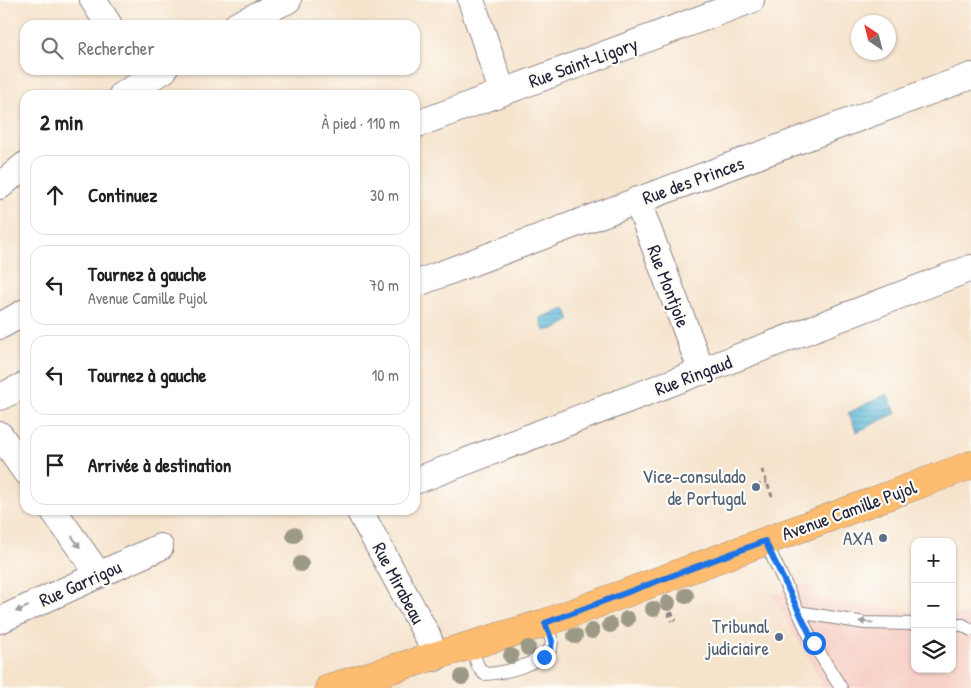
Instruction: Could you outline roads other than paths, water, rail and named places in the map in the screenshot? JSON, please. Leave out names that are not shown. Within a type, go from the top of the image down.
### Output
[{"type":"main road","name":"Avenue Camille Pujol","points":[[329,688],[435,658],[545,623],[971,464]]},
{"type":"street","points":[[93,0],[106,20]]},
{"type":"street","points":[[247,20],[288,0]]},
{"type":"street","points":[[471,0],[502,91]]},
{"type":"street","name":"Rue Saint-Ligory","points":[[420,123],[751,0]]},
{"type":"street","name":"Rue des Princes","points":[[420,282],[971,76]]},
{"type":"street","points":[[2,181],[20,168]]},
{"type":"street","name":"Rue Montjoie","points":[[637,200],[702,372]]},
{"type":"street","name":"Rue Ringaud","points":[[420,479],[971,268]]},
{"type":"street","points":[[0,326],[20,315]]},
{"type":"street","points":[[0,397],[20,387]]},
{"type":"street","points":[[1,438],[20,464]]},
{"type":"street","points":[[56,515],[98,575]]},
{"type":"street","name":"Rue Mirabeau","points":[[362,515],[428,637],[435,658]]},
{"type":"street","name":"Rue Garrigou","points":[[0,620],[160,547]]},
{"type":"lane","points":[[765,541],[814,643],[841,688]]},
{"type":"lane","points":[[798,612],[865,623],[911,624]]},
{"type":"lane","points":[[956,625],[962,625],[971,630]]},
{"type":"water","points":[[565,308],[570,320],[558,328],[544,331],[540,318]]},
{"type":"water","points":[[887,394],[896,413],[857,432],[848,413]]},
{"type":"place","name":"Vice-consulado de Portugal","points":[[756,487]]},
{"type":"place","name":"AXA","points":[[883,538]]},
{"type":"place","name":"Tribunal judiciaire","points":[[779,637]]}]
